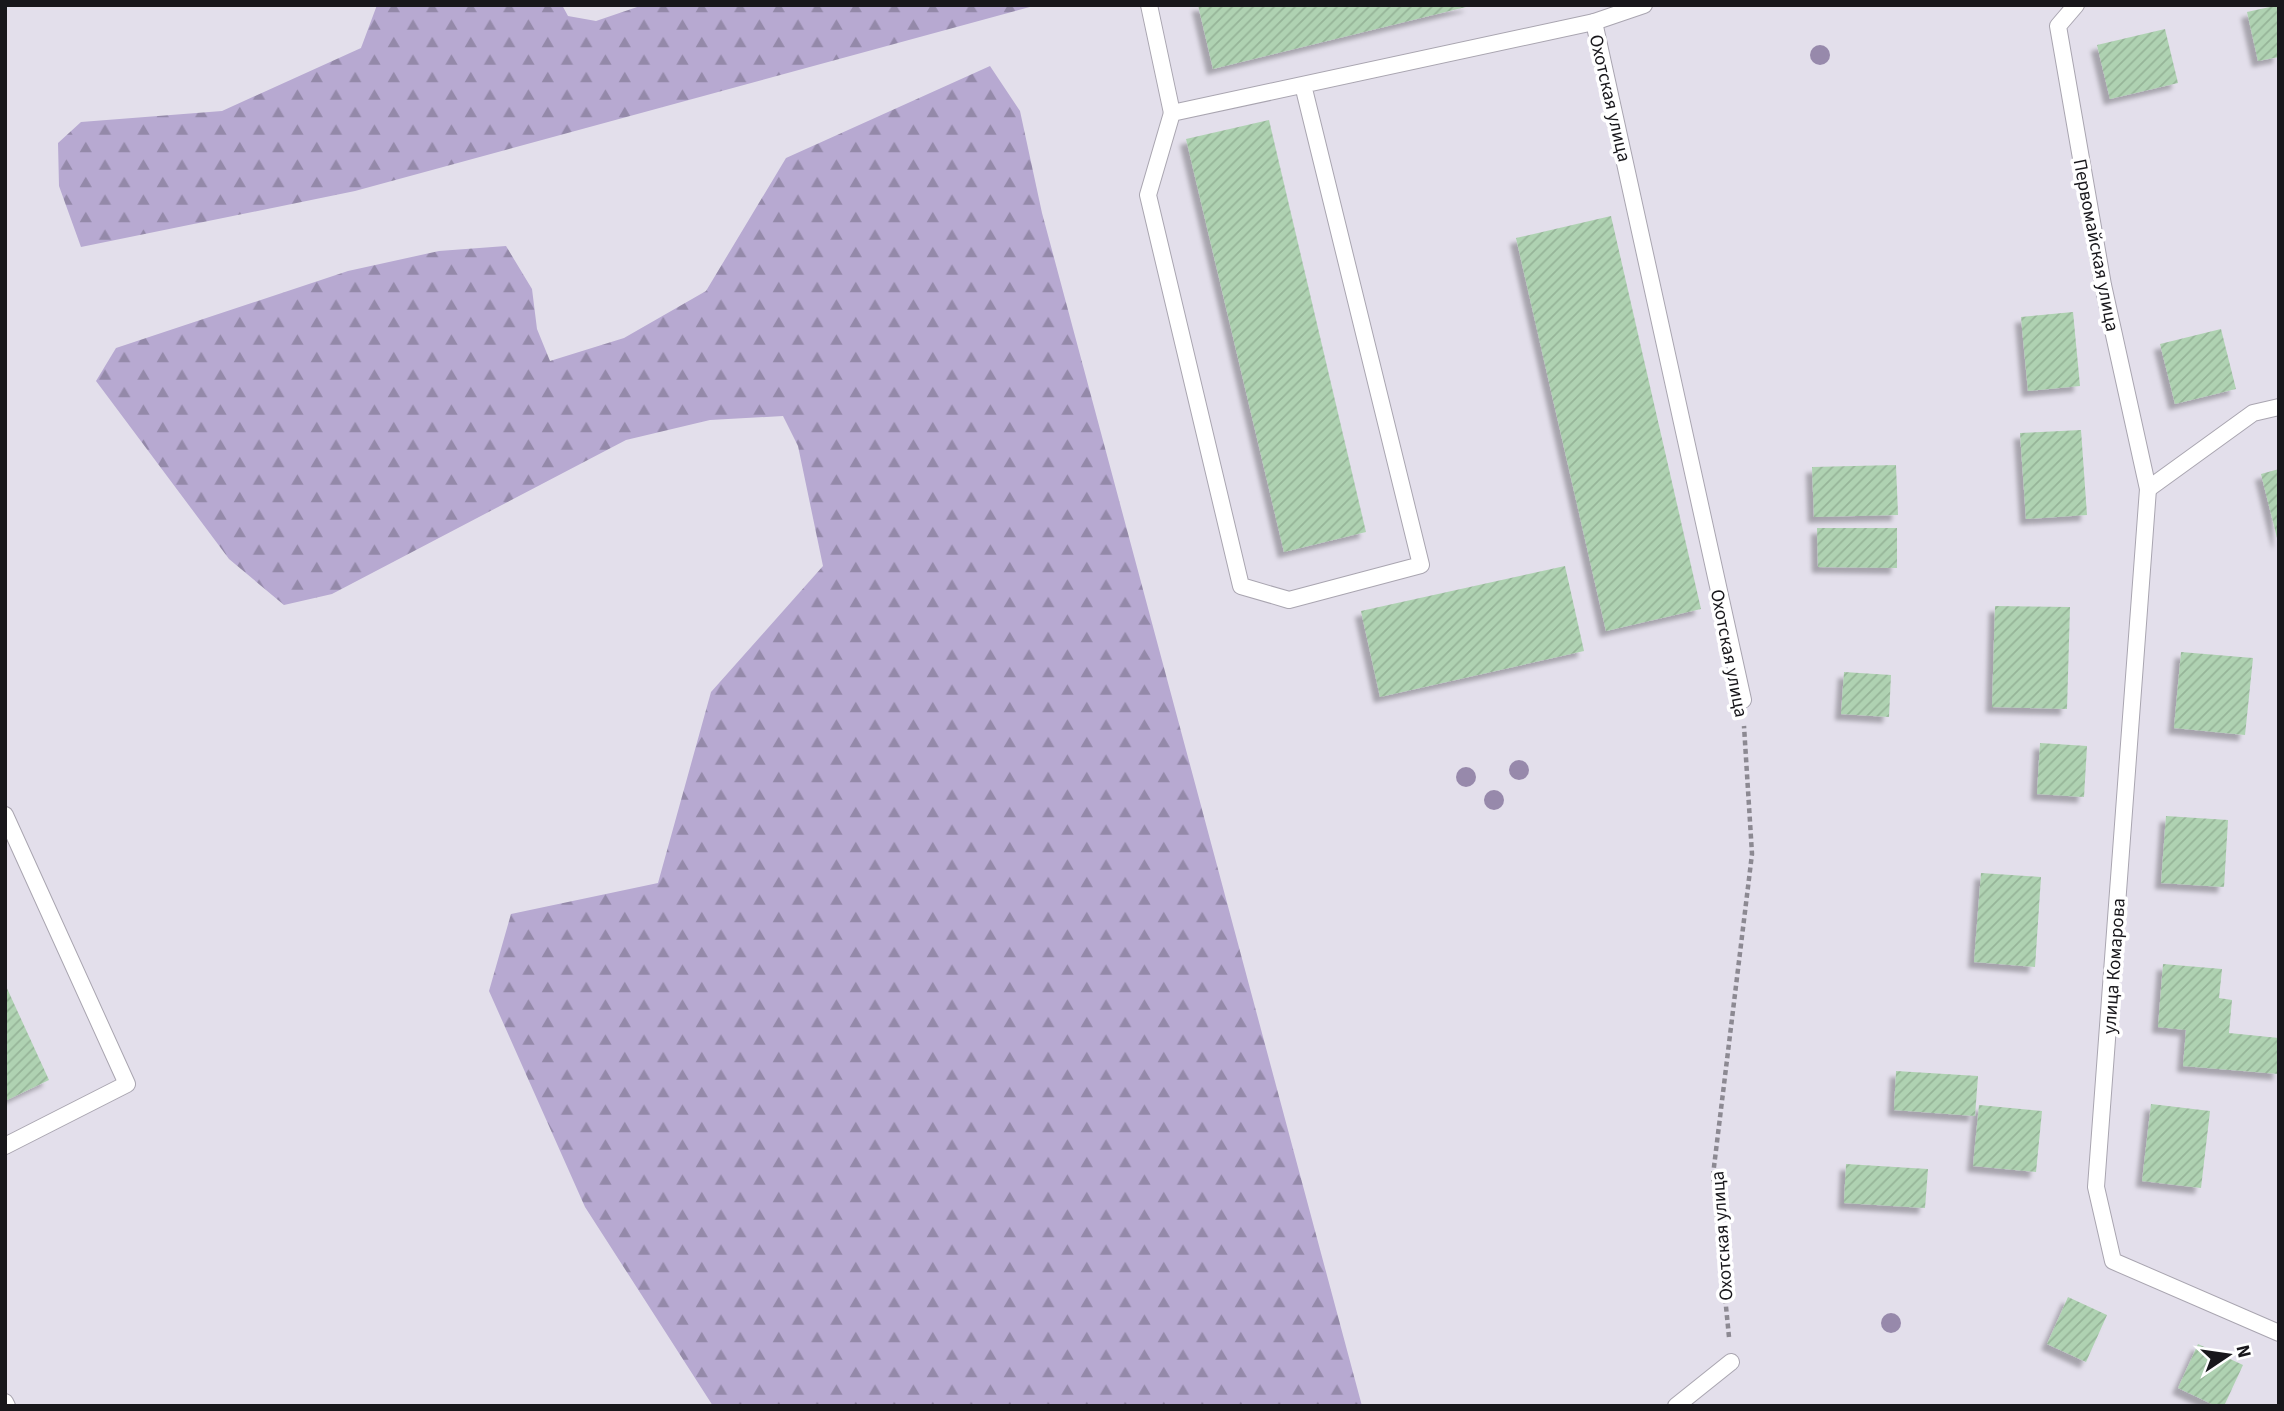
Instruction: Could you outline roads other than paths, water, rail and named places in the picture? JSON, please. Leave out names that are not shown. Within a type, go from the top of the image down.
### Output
[{"type":"lane","points":[[1149,5],[1172,113],[1148,195],[1241,586],[1289,600],[1421,565],[1304,85]]},
{"type":"lane","name":"Охотская улица","points":[[1644,5],[1594,22],[1743,700]]},
{"type":"lane","name":"Первомайская улица","points":[[2076,5],[2059,26],[2103,285],[2148,489]]},
{"type":"lane","points":[[1172,113],[1594,22]]},
{"type":"lane","points":[[2148,489],[2253,413],[2279,407]]},
{"type":"lane","name":"улица Комарова","points":[[2148,489],[2096,1187],[2113,1261],[2279,1333]]},
{"type":"lane","points":[[5,815],[127,1084],[5,1146]]},
{"type":"lane","points":[[1676,1406],[1731,1362]]}]
